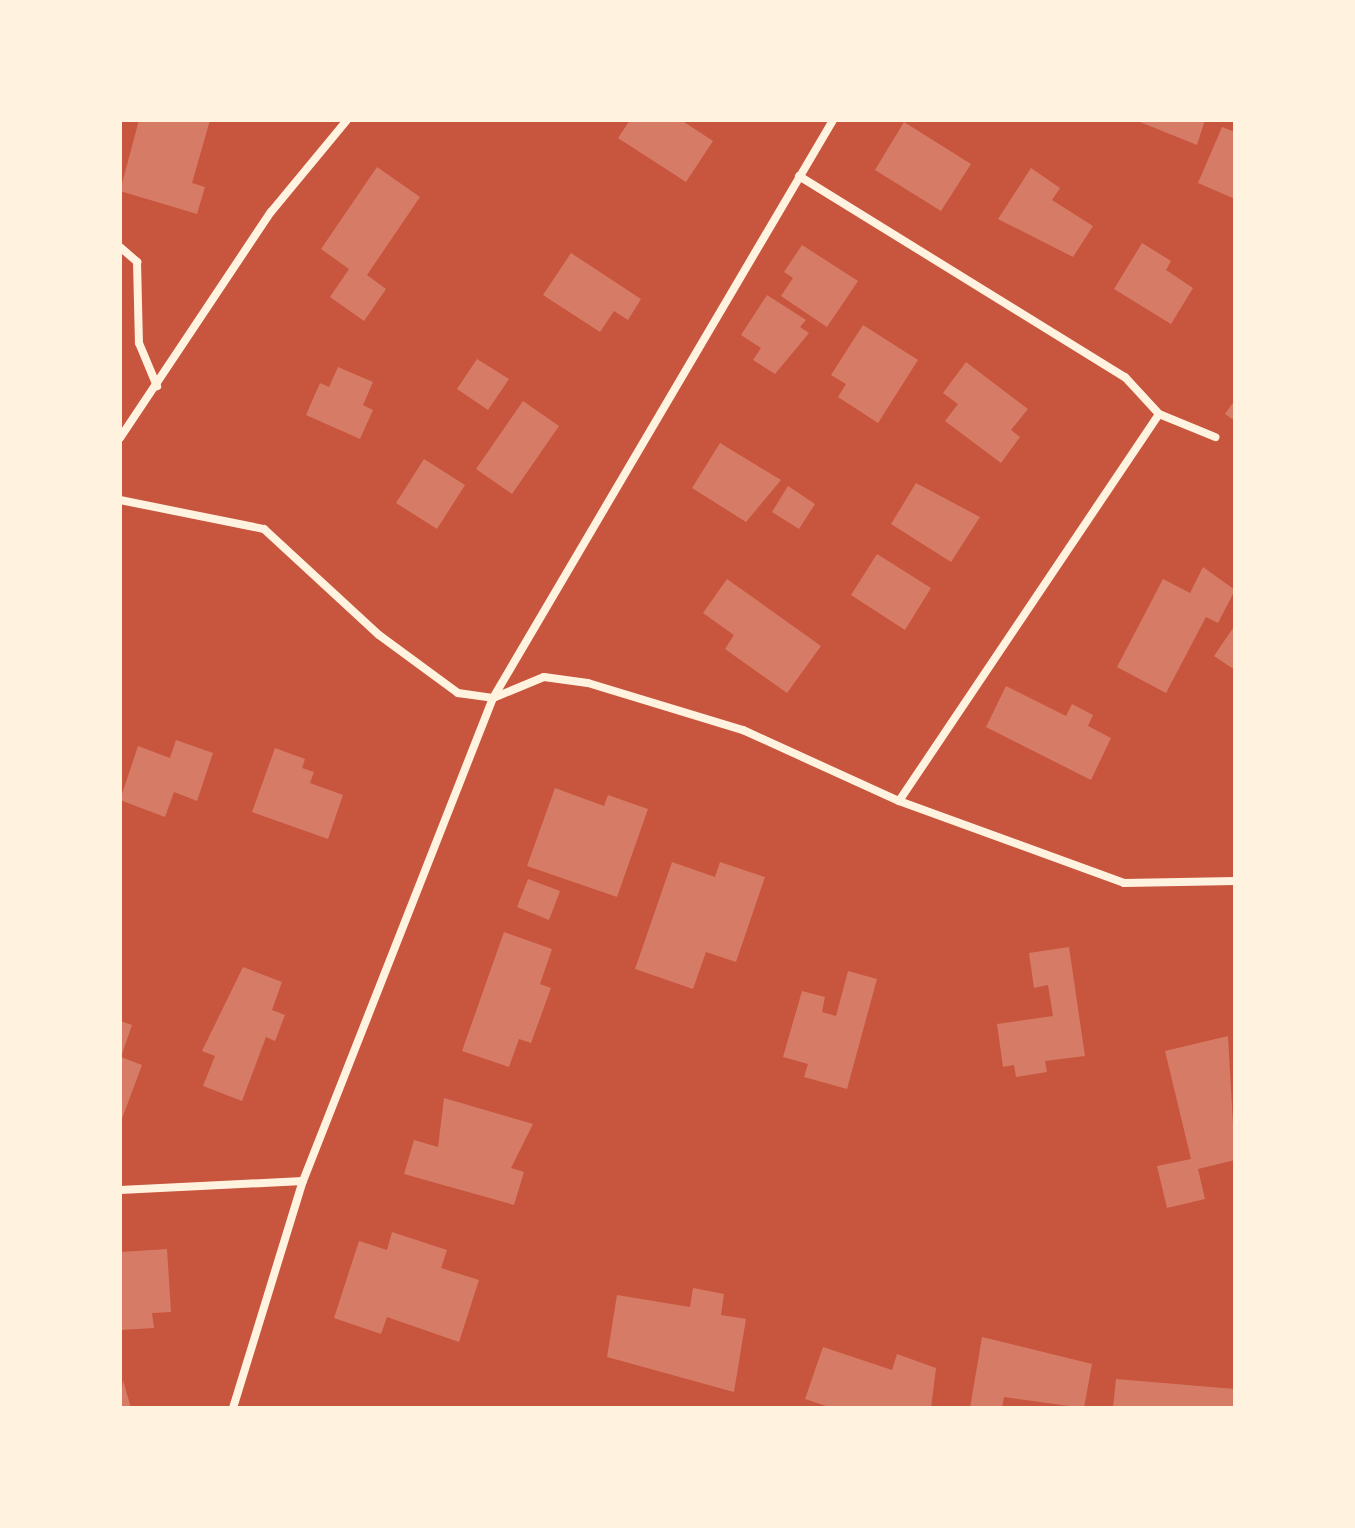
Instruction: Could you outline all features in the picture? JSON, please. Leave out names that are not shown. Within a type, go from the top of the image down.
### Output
[{"type":"street","points":[[120,438],[271,212],[347,120]]},
{"type":"street","points":[[233,1408],[303,1181],[493,698],[833,120]]},
{"type":"street","points":[[799,176],[1125,377],[1159,414],[1215,437]]},
{"type":"street","points":[[120,247],[137,262],[139,343],[157,386]]},
{"type":"street","points":[[899,801],[1159,414]]},
{"type":"street","points":[[120,500],[264,529],[458,693],[493,698],[544,677],[588,683],[743,730],[899,801],[1124,883],[1235,881]]},
{"type":"street","points":[[120,1190],[303,1181]]},
{"type":"building","points":[[139,120],[210,120],[192,183],[205,187],[197,214],[120,191]]},
{"type":"building","points":[[630,120],[681,120],[713,141],[686,182],[618,138]]},
{"type":"building","points":[[1135,120],[1205,120],[1197,145]]},
{"type":"building","points":[[904,122],[971,164],[941,211],[875,170]]},
{"type":"building","points":[[1222,127],[1235,132],[1235,199],[1198,183]]},
{"type":"building","points":[[377,167],[420,197],[367,275],[386,289],[364,321],[330,297],[349,269],[321,249]]},
{"type":"building","points":[[1031,168],[1060,188],[1052,200],[1093,226],[1073,257],[998,219]]},
{"type":"building","points":[[1142,243],[1171,261],[1166,270],[1193,288],[1171,324],[1114,289]]},
{"type":"building","points":[[802,245],[858,281],[827,327],[781,296],[793,278],[784,272]]},
{"type":"building","points":[[571,253],[641,299],[628,320],[614,311],[600,332],[543,295]]},
{"type":"building","points":[[767,295],[806,320],[800,327],[809,333],[775,374],[753,360],[761,348],[741,335]]},
{"type":"building","points":[[863,325],[918,360],[878,423],[838,397],[846,384],[831,375]]},
{"type":"building","points":[[477,359],[509,379],[488,410],[457,389]]},
{"type":"building","points":[[966,362],[1028,409],[1011,430],[1020,437],[1001,463],[945,421],[958,404],[943,393]]},
{"type":"building","points":[[338,367],[373,382],[363,405],[373,410],[360,439],[306,415],[320,383],[329,387]]},
{"type":"building","points":[[1235,400],[1235,421],[1225,414]]},
{"type":"building","points":[[523,401],[559,426],[512,494],[476,469]]},
{"type":"building","points":[[720,443],[781,480],[746,522],[692,488]]},
{"type":"building","points":[[424,459],[465,485],[437,529],[396,503]]},
{"type":"building","points":[[916,483],[980,517],[951,562],[891,524]]},
{"type":"building","points":[[788,486],[815,504],[799,529],[772,512]]},
{"type":"building","points":[[877,554],[931,588],[905,630],[851,595]]},
{"type":"building","points":[[1203,567],[1235,590],[1218,623],[1206,617],[1166,693],[1117,667],[1163,579],[1190,593]]},
{"type":"building","points":[[727,579],[821,646],[787,693],[725,649],[734,635],[703,613]]},
{"type":"building","points":[[1235,625],[1235,670],[1214,656]]},
{"type":"building","points":[[1006,686],[1066,716],[1072,704],[1093,715],[1088,726],[1111,738],[1091,780],[986,727]]},
{"type":"building","points":[[176,740],[213,753],[197,801],[174,792],[165,817],[120,800],[138,746],[170,758]]},
{"type":"building","points":[[275,748],[305,759],[302,768],[314,772],[310,783],[343,795],[328,839],[252,812]]},
{"type":"building","points":[[555,788],[604,806],[608,795],[648,809],[617,897],[527,866]]},
{"type":"building","points":[[672,862],[715,877],[720,862],[765,877],[736,962],[706,952],[693,989],[635,969]]},
{"type":"building","points":[[528,879],[560,891],[549,920],[517,907]]},
{"type":"building","points":[[504,932],[552,949],[540,984],[551,988],[531,1043],[519,1039],[509,1067],[462,1051]]},
{"type":"building","points":[[1069,947],[1085,1056],[1045,1061],[1047,1072],[1016,1077],[1014,1065],[1003,1067],[997,1024],[1053,1016],[1048,985],[1034,988],[1029,953]]},
{"type":"building","points":[[243,967],[282,982],[272,1010],[285,1015],[275,1041],[266,1037],[242,1101],[203,1086],[215,1056],[202,1051]]},
{"type":"building","points":[[848,971],[877,979],[847,1089],[804,1077],[808,1064],[783,1057],[802,991],[825,997],[822,1012],[836,1016]]},
{"type":"building","points":[[120,1021],[132,1025],[121,1057],[142,1065],[120,1124]]},
{"type":"building","points":[[1228,1036],[1235,1160],[1198,1169],[1205,1199],[1167,1208],[1157,1166],[1191,1159],[1165,1051]]},
{"type":"building","points":[[444,1098],[533,1124],[511,1168],[524,1172],[514,1205],[404,1174],[414,1140],[438,1147]]},
{"type":"building","points":[[392,1232],[447,1250],[441,1268],[479,1280],[459,1342],[387,1317],[381,1334],[334,1318],[359,1241],[387,1250]]},
{"type":"building","points":[[167,1249],[171,1312],[152,1313],[154,1328],[120,1330],[120,1252]]},
{"type":"building","points":[[693,1288],[724,1294],[721,1315],[746,1319],[734,1392],[607,1357],[617,1295],[690,1307]]},
{"type":"building","points":[[982,1337],[1092,1364],[1084,1408],[1004,1397],[1002,1408],[970,1408]]},
{"type":"building","points":[[823,1347],[892,1370],[897,1354],[936,1368],[931,1408],[832,1408],[805,1399]]},
{"type":"building","points":[[1116,1379],[1235,1389],[1235,1408],[1113,1408]]},
{"type":"building","points":[[123,1380],[131,1408],[120,1408]]}]
